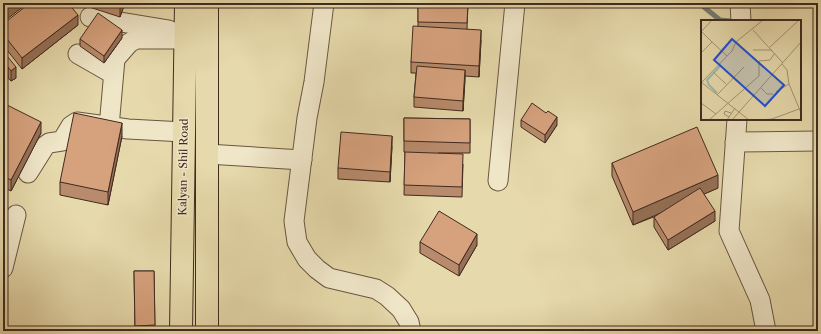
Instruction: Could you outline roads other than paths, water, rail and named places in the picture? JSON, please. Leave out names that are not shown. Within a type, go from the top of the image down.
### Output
[{"type":"main road","name":"Kalyan - Shil Road","points":[[181,331],[186,3]]},
{"type":"main road","name":"Kalyan - Shil Road","points":[[207,3],[207,331]]},
{"type":"street","points":[[324,3],[294,221],[297,242],[307,259],[329,278],[376,289],[387,296],[402,308],[410,322],[411,331]]},
{"type":"street","points":[[498,181],[514,3]]},
{"type":"street","points":[[90,17],[186,36]]},
{"type":"street","points":[[109,126],[112,74],[115,59],[129,43],[136,39],[186,36]]},
{"type":"street","points":[[78,54],[112,74]]},
{"type":"street","points":[[737,120],[729,231],[760,300],[766,331]]},
{"type":"street","points":[[28,173],[45,146],[49,143],[62,141],[71,126],[77,122],[128,130],[184,132]]},
{"type":"street","points":[[735,142],[818,141]]},
{"type":"street","points":[[207,154],[302,160]]},
{"type":"street","points":[[3,268],[16,215]]},
{"type":"waterway","points":[[699,3],[720,20]]}]
